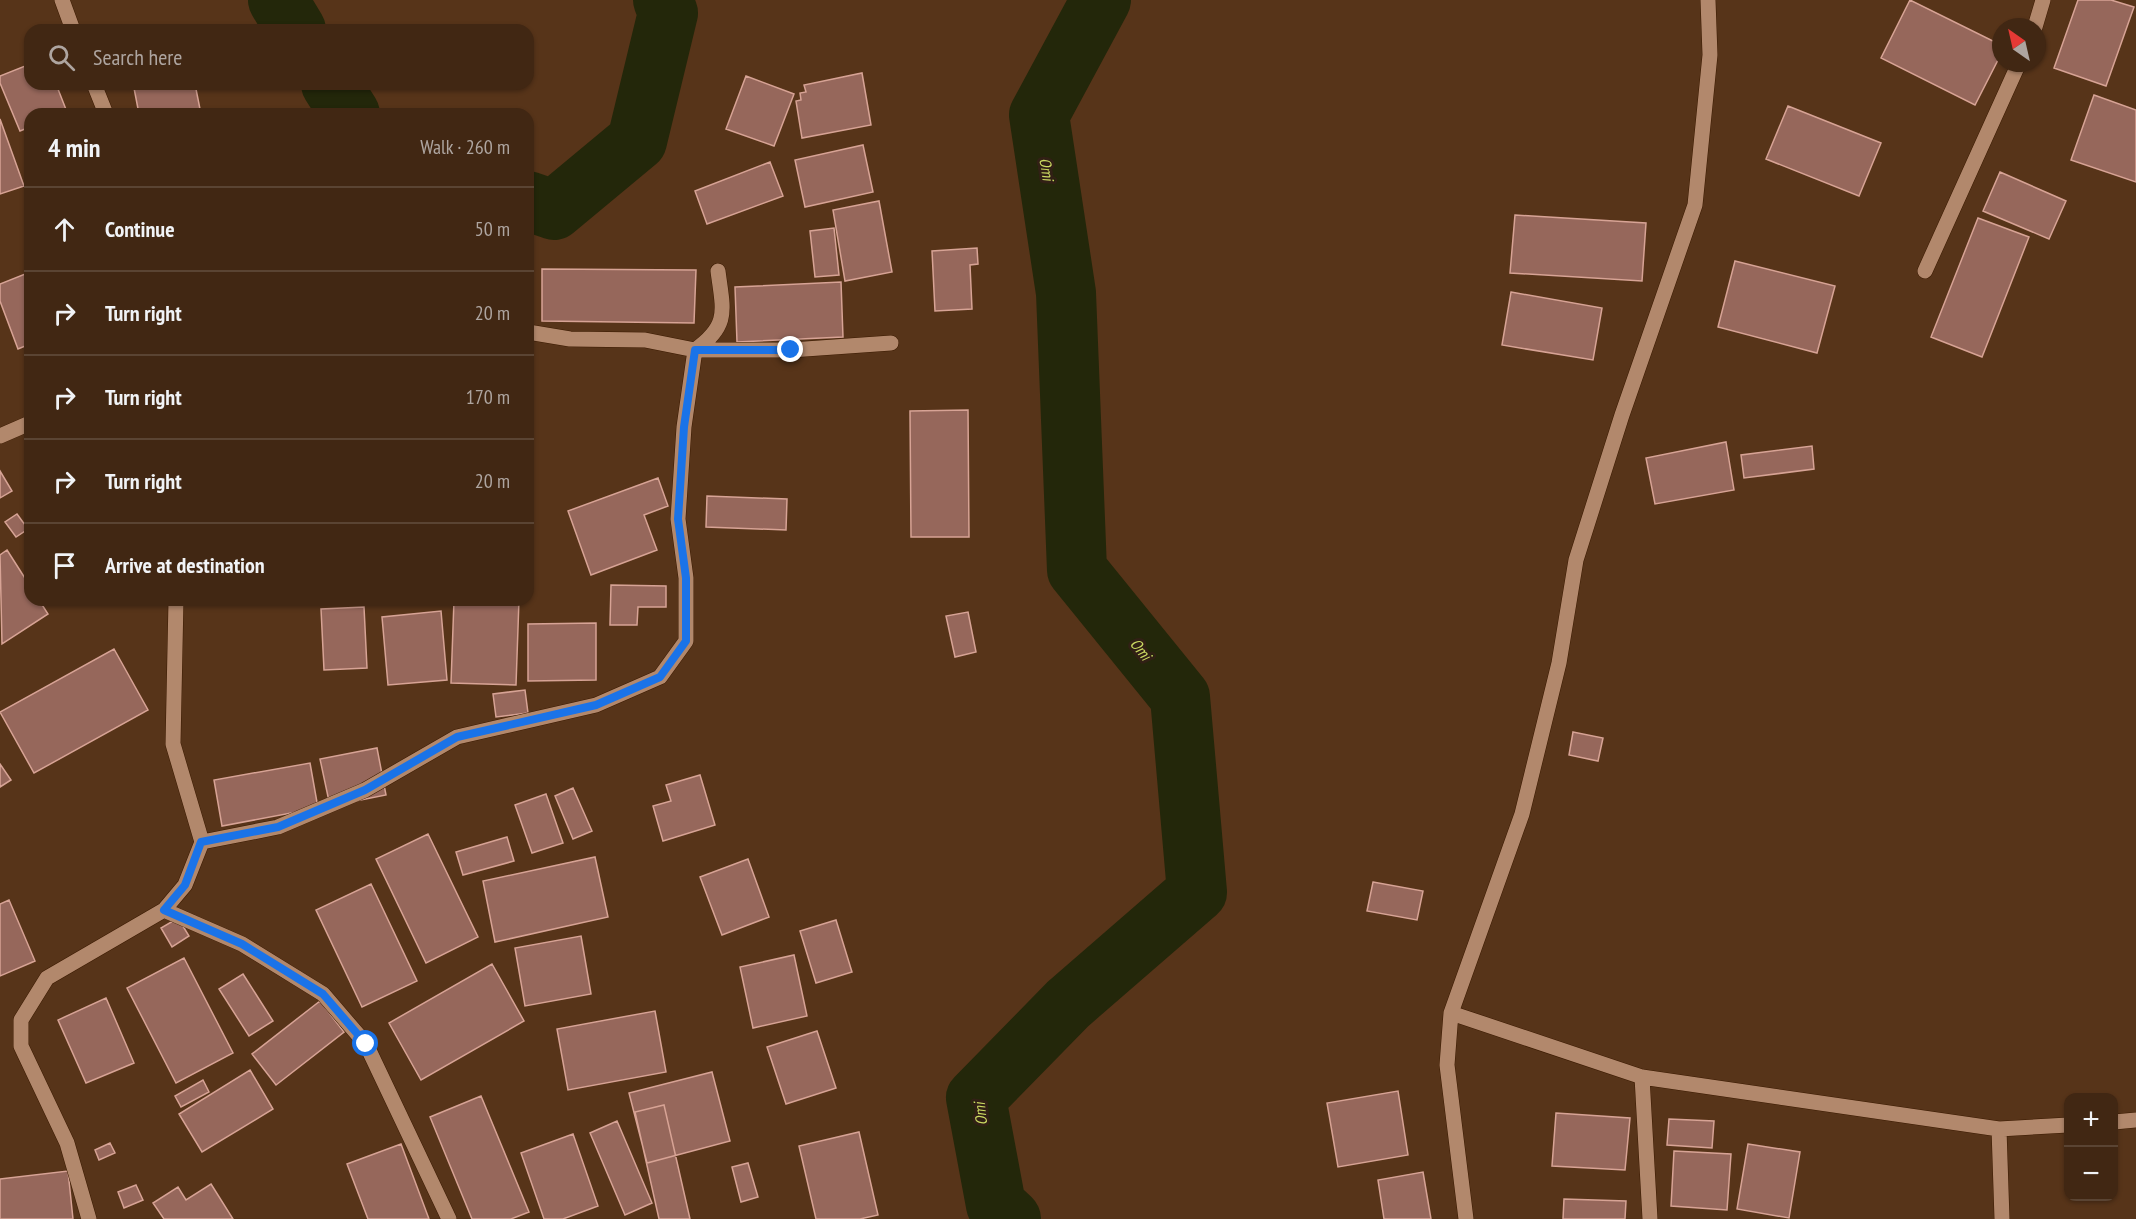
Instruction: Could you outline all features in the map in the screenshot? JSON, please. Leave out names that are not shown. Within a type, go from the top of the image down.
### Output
[{"type":"street","points":[[62,0],[71,24]]},
{"type":"street","points":[[1466,1219],[1447,1065],[1451,1013],[1522,814],[1559,663],[1576,560],[1622,415],[1695,205],[1710,55],[1708,0]]},
{"type":"street","points":[[2038,18],[2043,0]]},
{"type":"street","points":[[1924,271],[2015,72]]},
{"type":"street","points":[[96,90],[104,108]]},
{"type":"street","points":[[201,842],[278,827],[365,790],[457,737],[596,705],[660,677],[686,641],[686,578],[678,519],[684,427],[695,350],[714,336],[723,313],[718,271]]},
{"type":"street","points":[[534,333],[570,339],[645,340],[695,350],[791,350],[891,343]]},
{"type":"street","points":[[0,436],[24,426]]},
{"type":"street","points":[[89,1219],[66,1143],[21,1046],[21,1020],[47,978],[164,910],[185,885],[201,842],[173,744],[176,606]]},
{"type":"street","points":[[164,910],[242,944],[323,994],[366,1044],[449,1219]]},
{"type":"street","points":[[1451,1013],[1642,1077],[1999,1130],[2064,1125]]},
{"type":"street","points":[[1642,1077],[1650,1219]]},
{"type":"street","points":[[2118,1122],[2136,1120]]},
{"type":"street","points":[[1999,1130],[2002,1219]]},
{"type":"building","points":[[1910,0],[1992,41],[1992,72],[1975,105],[1881,58]]},
{"type":"building","points":[[2078,0],[2111,0],[2134,7],[2106,86],[2054,68]]},
{"type":"building","points":[[24,66],[24,90],[58,90],[65,108],[24,108],[24,129],[20,131],[0,83],[0,76]]},
{"type":"building","points":[[862,73],[871,125],[802,138],[796,101],[801,100],[800,93],[806,92],[804,85]]},
{"type":"building","points":[[746,76],[794,94],[774,146],[726,129]]},
{"type":"building","points":[[134,90],[196,90],[200,108],[138,108]]},
{"type":"building","points":[[2094,95],[2136,110],[2136,182],[2071,160]]},
{"type":"building","points":[[1788,106],[1881,143],[1859,196],[1766,159]]},
{"type":"building","points":[[0,119],[24,186],[0,194]]},
{"type":"building","points":[[863,145],[873,192],[805,207],[795,160]]},
{"type":"building","points":[[770,162],[783,196],[707,224],[695,191]]},
{"type":"building","points":[[2000,172],[2066,201],[2049,239],[1983,211]]},
{"type":"building","points":[[879,201],[892,272],[845,281],[833,210]]},
{"type":"building","points":[[1515,215],[1646,223],[1642,281],[1510,273]]},
{"type":"building","points":[[1978,218],[2029,237],[1982,357],[1931,337]]},
{"type":"building","points":[[834,228],[839,275],[815,277],[810,231]]},
{"type":"building","points":[[977,248],[978,264],[970,265],[972,309],[935,311],[932,251]]},
{"type":"building","points":[[1735,261],[1835,286],[1817,353],[1718,327]]},
{"type":"building","points":[[542,269],[696,270],[694,323],[542,321]]},
{"type":"building","points":[[24,274],[24,346],[18,349],[0,301],[0,284]]},
{"type":"building","points":[[841,282],[843,337],[737,342],[735,287]]},
{"type":"building","points":[[1511,292],[1602,308],[1593,360],[1502,345]]},
{"type":"building","points":[[968,410],[969,537],[911,537],[910,411]]},
{"type":"building","points":[[1726,442],[1734,490],[1655,504],[1646,458]]},
{"type":"building","points":[[1812,446],[1814,469],[1744,478],[1741,455]]},
{"type":"building","points":[[0,471],[12,491],[0,498]]},
{"type":"building","points":[[658,478],[668,506],[644,515],[657,550],[591,575],[568,511]]},
{"type":"building","points":[[707,496],[787,499],[786,530],[706,527]]},
{"type":"building","points":[[17,514],[24,524],[24,532],[16,537],[5,522]]},
{"type":"building","points":[[7,550],[24,577],[24,606],[43,606],[48,614],[2,644],[0,555]]},
{"type":"building","points":[[611,585],[666,586],[666,607],[638,607],[637,625],[610,625]]},
{"type":"building","points":[[454,606],[519,606],[516,685],[451,683]]},
{"type":"building","points":[[364,607],[367,668],[324,670],[321,609]]},
{"type":"building","points":[[441,611],[447,680],[388,685],[382,617]]},
{"type":"building","points":[[968,612],[976,652],[955,657],[946,616]]},
{"type":"building","points":[[596,623],[596,680],[528,681],[528,624]]},
{"type":"building","points":[[114,649],[148,710],[34,773],[0,712]]},
{"type":"building","points":[[525,690],[528,713],[496,717],[493,694]]},
{"type":"building","points":[[1573,732],[1603,738],[1598,761],[1569,755]]},
{"type":"building","points":[[377,748],[386,795],[330,806],[320,759]]},
{"type":"building","points":[[310,763],[318,808],[222,826],[214,780]]},
{"type":"building","points":[[0,764],[11,780],[0,787]]},
{"type":"building","points":[[700,775],[715,825],[663,841],[653,806],[671,801],[666,785]]},
{"type":"building","points":[[573,788],[592,831],[573,839],[555,796]]},
{"type":"building","points":[[546,794],[563,843],[532,853],[515,805]]},
{"type":"building","points":[[428,834],[478,937],[426,963],[376,859]]},
{"type":"building","points":[[507,837],[514,861],[463,875],[456,852]]},
{"type":"building","points":[[595,857],[608,917],[495,942],[483,881]]},
{"type":"building","points":[[748,859],[769,917],[722,935],[700,877]]},
{"type":"building","points":[[1373,882],[1423,891],[1417,920],[1367,911]]},
{"type":"building","points":[[371,884],[417,981],[362,1007],[316,910]]},
{"type":"building","points":[[9,900],[35,961],[0,976],[0,904]]},
{"type":"building","points":[[178,918],[189,936],[172,947],[161,928]]},
{"type":"building","points":[[836,920],[852,972],[816,983],[800,931]]},
{"type":"building","points":[[581,936],[591,994],[525,1006],[515,948]]},
{"type":"building","points":[[794,955],[807,1016],[753,1028],[740,967]]},
{"type":"building","points":[[184,958],[233,1053],[176,1083],[127,988]]},
{"type":"building","points":[[492,964],[524,1021],[421,1080],[389,1023]]},
{"type":"building","points":[[243,974],[273,1021],[249,1036],[219,989]]},
{"type":"building","points":[[106,998],[134,1063],[86,1083],[58,1020]]},
{"type":"building","points":[[320,1001],[344,1032],[276,1085],[252,1054]]},
{"type":"building","points":[[655,1011],[666,1072],[568,1090],[557,1029]]},
{"type":"building","points":[[817,1031],[836,1088],[786,1104],[767,1047]]},
{"type":"building","points":[[250,1070],[273,1109],[202,1152],[179,1114]]},
{"type":"building","points":[[712,1072],[730,1141],[647,1163],[629,1093]]},
{"type":"building","points":[[203,1080],[209,1092],[181,1107],[175,1096]]},
{"type":"building","points":[[1398,1091],[1408,1155],[1338,1167],[1327,1103]]},
{"type":"building","points":[[481,1096],[529,1212],[511,1219],[472,1219],[430,1117]]},
{"type":"building","points":[[664,1105],[690,1219],[659,1219],[635,1112]]},
{"type":"building","points":[[1556,1113],[1630,1118],[1625,1170],[1552,1166]]},
{"type":"building","points":[[1669,1119],[1714,1121],[1712,1148],[1667,1145]]},
{"type":"building","points":[[617,1121],[652,1203],[625,1215],[590,1133]]},
{"type":"building","points":[[859,1132],[878,1215],[860,1219],[816,1219],[799,1146]]},
{"type":"building","points":[[573,1134],[598,1206],[563,1219],[544,1219],[521,1153]]},
{"type":"building","points":[[110,1143],[115,1153],[99,1160],[95,1150]]},
{"type":"building","points":[[401,1144],[429,1219],[368,1219],[347,1164]]},
{"type":"building","points":[[1748,1144],[1800,1152],[1789,1218],[1737,1209]]},
{"type":"building","points":[[1674,1151],[1731,1154],[1727,1210],[1671,1206]]},
{"type":"building","points":[[748,1163],[758,1197],[741,1202],[732,1167]]},
{"type":"building","points":[[68,1171],[73,1219],[0,1219],[0,1179]]},
{"type":"building","points":[[1423,1172],[1431,1219],[1384,1219],[1378,1180]]},
{"type":"building","points":[[211,1184],[233,1219],[164,1219],[153,1203],[178,1187],[186,1200]]},
{"type":"building","points":[[136,1185],[143,1200],[124,1208],[118,1192]]},
{"type":"building","points":[[1564,1199],[1626,1201],[1625,1219],[1563,1219]]},
{"type":"waterway","name":"Omi","points":[[278,0],[292,24]]},
{"type":"waterway","name":"Omi","points":[[534,203],[554,210],[637,141],[668,13],[663,0]]},
{"type":"waterway","name":"Omi","points":[[1011,1219],[996,1205],[976,1098],[1068,1004],[1197,892],[1180,697],[1077,570],[1066,293],[1039,115],[1101,0]]},
{"type":"waterway","name":"Omi","points":[[335,90],[346,108]]},
{"type":"route","points":[[366,1044],[323,994],[242,944],[164,910],[185,885],[201,842],[278,827],[365,790],[457,737],[596,705],[660,677],[686,641],[686,578],[678,519],[684,427],[695,350],[791,350]]}]
